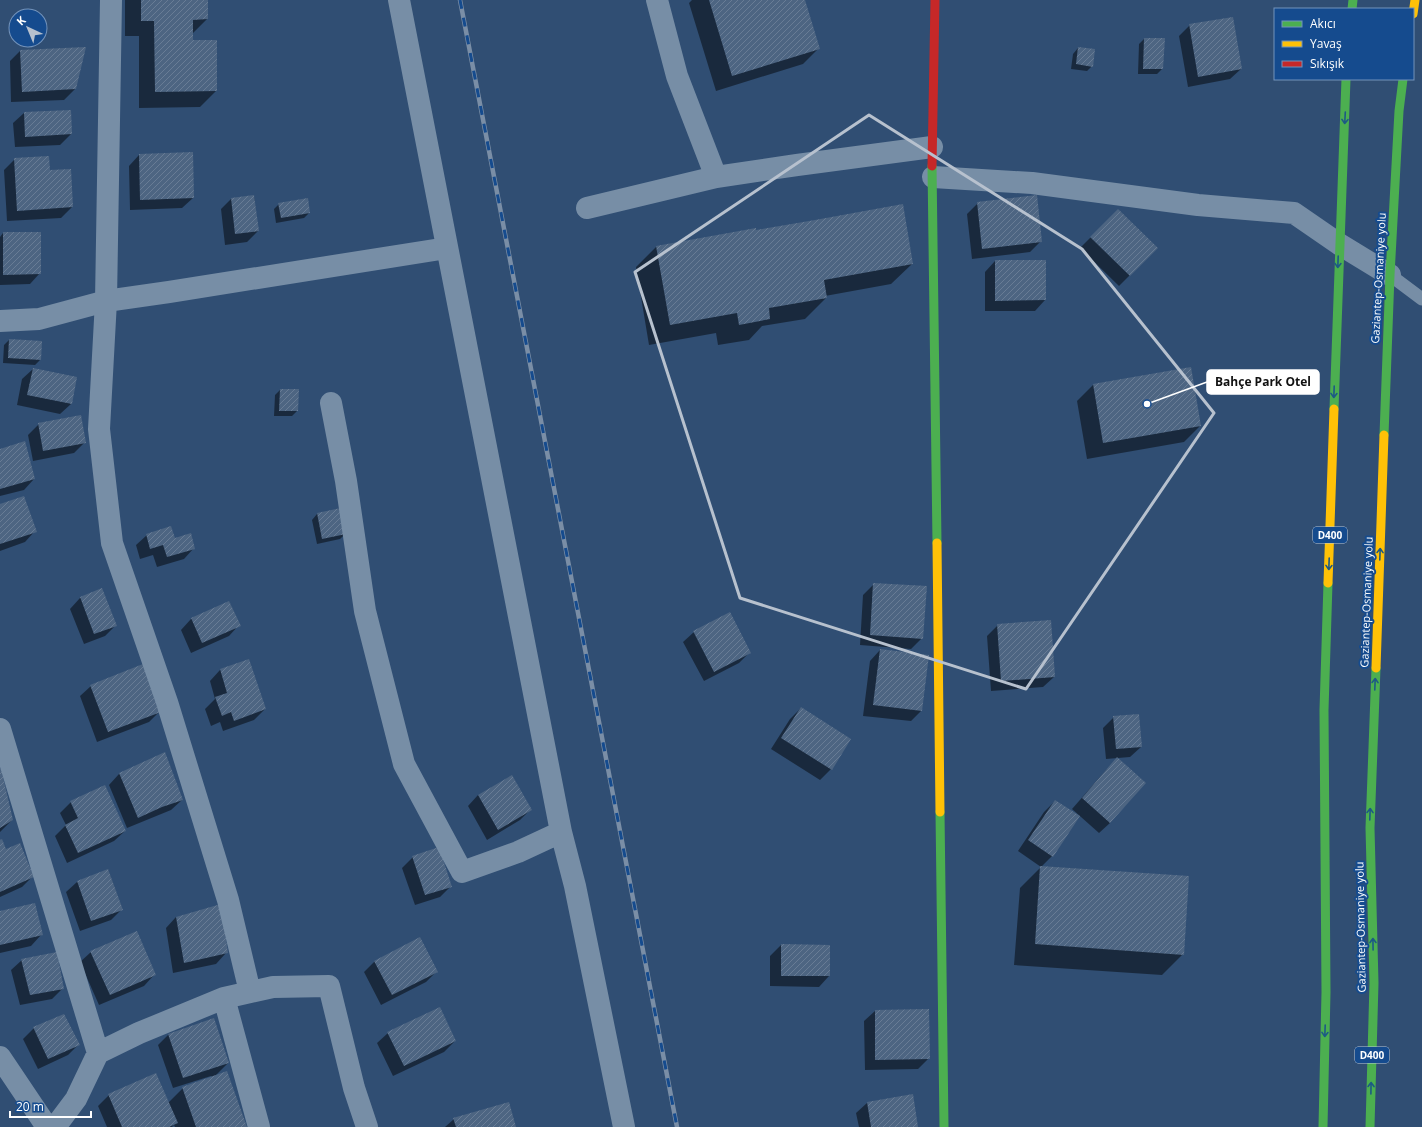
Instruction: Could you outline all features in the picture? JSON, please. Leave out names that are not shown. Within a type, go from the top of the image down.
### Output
[{"type":"main road","points":[[935,0],[932,147],[934,177],[944,1127]]},
{"type":"main road","name":"D400","points":[[1323,1127],[1326,992],[1324,710],[1339,244],[1346,80]]},
{"type":"main road","name":"Gaziantep-Osmaniye yolu","points":[[1370,1127],[1374,983],[1370,828],[1390,275],[1399,111],[1403,80]]},
{"type":"street","points":[[111,0],[106,301],[99,429],[112,543],[167,702],[226,893],[250,992]]},
{"type":"street","points":[[399,0],[561,832],[575,886],[624,1127]]},
{"type":"street","points":[[657,0],[677,76],[716,177]]},
{"type":"street","points":[[587,208],[716,177],[932,147]]},
{"type":"street","points":[[934,177],[1032,183],[1198,205],[1294,213],[1339,244],[1390,275]]},
{"type":"street","points":[[0,321],[39,319],[106,301],[447,248]]},
{"type":"street","points":[[331,402],[346,481],[365,611],[404,764],[462,872],[518,852],[561,832]]},
{"type":"street","points":[[0,729],[98,1052]]},
{"type":"street","points":[[55,1127],[76,1099],[98,1052],[139,1033],[224,998],[273,987],[329,986],[354,1088],[367,1127]]},
{"type":"street","points":[[224,998],[259,1127]]},
{"type":"street","points":[[0,1057],[47,1127]]},
{"type":"lane","points":[[1390,275],[1422,298]]},
{"type":"highlighted area","points":[[869,115],[1082,249],[1214,413],[1026,689],[740,598],[635,272]]},
{"type":"building","points":[[141,0],[208,0],[208,19],[193,20],[193,40],[217,40],[217,91],[155,92],[154,21],[141,21]]},
{"type":"building","points":[[709,0],[805,0],[820,49],[732,76]]},
{"type":"building","points":[[1233,17],[1242,69],[1198,77],[1189,24]]},
{"type":"building","points":[[1144,38],[1165,38],[1163,69],[1143,69]]},
{"type":"building","points":[[86,47],[76,89],[22,92],[20,50]]},
{"type":"building","points":[[1078,47],[1095,49],[1093,67],[1076,64]]},
{"type":"building","points":[[71,110],[72,134],[25,137],[24,112]]},
{"type":"building","points":[[193,152],[194,198],[140,200],[139,154]]},
{"type":"building","points":[[49,156],[50,170],[71,169],[73,207],[17,211],[14,158]]},
{"type":"building","points":[[254,195],[259,231],[235,234],[231,198]]},
{"type":"building","points":[[1037,195],[1042,242],[982,249],[977,202]]},
{"type":"building","points":[[308,198],[310,213],[281,218],[278,203]]},
{"type":"building","points":[[903,204],[913,264],[824,280],[827,298],[769,308],[770,319],[739,325],[737,313],[670,325],[656,246]]},
{"type":"building","points":[[1118,209],[1158,248],[1130,276],[1090,237]]},
{"type":"building","points":[[3,232],[41,232],[41,274],[3,275]]},
{"type":"building","points":[[995,260],[1046,260],[1046,300],[995,301]]},
{"type":"building","points":[[9,339],[42,341],[41,360],[8,358]]},
{"type":"building","points":[[1191,367],[1201,426],[1103,443],[1093,384]]},
{"type":"building","points":[[33,368],[77,377],[72,404],[27,395]]},
{"type":"building","points":[[280,389],[299,389],[298,411],[279,411]]},
{"type":"building","points":[[81,415],[86,443],[43,451],[38,423]]},
{"type":"building","points":[[25,441],[35,479],[0,489],[0,449]]},
{"type":"building","points":[[24,496],[37,532],[0,544],[0,504]]},
{"type":"building","points":[[341,508],[346,534],[322,539],[317,513]]},
{"type":"building","points":[[171,526],[175,538],[191,533],[195,549],[167,557],[163,545],[150,549],[146,534]]},
{"type":"building","points":[[873,583],[927,586],[923,639],[870,635]]},
{"type":"building","points":[[102,588],[117,626],[94,634],[80,597]]},
{"type":"building","points":[[229,601],[241,626],[202,643],[191,618]]},
{"type":"building","points":[[730,612],[751,653],[714,672],[693,631]]},
{"type":"building","points":[[1051,620],[1055,677],[1001,681],[997,624]]},
{"type":"building","points":[[880,649],[929,655],[922,711],[873,705]]},
{"type":"building","points":[[249,659],[266,709],[234,721],[231,712],[222,716],[215,697],[227,693],[220,669]]},
{"type":"building","points":[[143,664],[161,712],[108,732],[90,685]]},
{"type":"building","points":[[801,707],[851,739],[832,770],[781,738]]},
{"type":"building","points":[[1139,714],[1142,747],[1116,749],[1113,716]]},
{"type":"building","points":[[165,752],[183,800],[162,807],[138,818],[119,773]]},
{"type":"building","points":[[1117,757],[1146,783],[1110,823],[1082,798]]},
{"type":"building","points":[[1,768],[13,820],[0,828],[0,769]]},
{"type":"building","points":[[512,775],[532,810],[498,830],[478,795]]},
{"type":"building","points":[[105,785],[126,831],[78,853],[65,825],[78,818],[70,801]]},
{"type":"building","points":[[1055,800],[1080,816],[1053,857],[1028,840]]},
{"type":"building","points":[[2,839],[6,849],[20,843],[34,877],[0,892],[0,840]]},
{"type":"building","points":[[439,847],[452,887],[425,895],[412,856]]},
{"type":"building","points":[[1040,866],[1189,876],[1184,955],[1035,944]]},
{"type":"building","points":[[108,869],[123,910],[91,921],[77,881]]},
{"type":"building","points":[[35,903],[43,935],[0,945],[0,911]]},
{"type":"building","points":[[221,904],[228,953],[184,963],[176,917]]},
{"type":"building","points":[[137,931],[156,975],[110,995],[90,951]]},
{"type":"building","points":[[420,937],[438,972],[392,995],[374,961]]},
{"type":"building","points":[[781,944],[830,945],[830,976],[781,976]]},
{"type":"building","points":[[57,952],[64,989],[30,995],[21,959]]},
{"type":"building","points":[[440,1007],[456,1041],[404,1066],[387,1032]]},
{"type":"building","points":[[929,1009],[930,1059],[875,1060],[875,1010]]},
{"type":"building","points":[[64,1014],[80,1045],[48,1059],[33,1027]]},
{"type":"building","points":[[214,1018],[229,1063],[183,1078],[168,1034]]},
{"type":"building","points":[[227,1071],[247,1127],[196,1127],[182,1087]]},
{"type":"building","points":[[156,1073],[178,1123],[169,1127],[122,1127],[108,1094]]},
{"type":"building","points":[[913,1094],[918,1127],[871,1127],[867,1102]]},
{"type":"building","points":[[509,1102],[516,1127],[456,1127],[453,1118]]},
{"type":"railway","points":[[460,0],[677,1127]]},
{"type":"traffic: fast","points":[[1352,8],[1353,0]]},
{"type":"traffic: fast","points":[[1334,409],[1346,80]]},
{"type":"traffic: fast","points":[[1384,435],[1390,275],[1399,111],[1403,80]]},
{"type":"traffic: fast","points":[[932,166],[937,543]]},
{"type":"traffic: fast","points":[[1323,1127],[1326,992],[1324,710],[1328,583]]},
{"type":"traffic: fast","points":[[1370,1127],[1374,983],[1370,828],[1376,668]]},
{"type":"traffic: fast","points":[[940,812],[944,1127]]},
{"type":"traffic: slow","points":[[1414,8],[1415,0]]},
{"type":"traffic: slow","points":[[1328,583],[1334,409]]},
{"type":"traffic: slow","points":[[1376,668],[1384,435]]},
{"type":"traffic: slow","points":[[937,543],[940,812]]},
{"type":"traffic: jam","points":[[932,166],[935,0]]},
{"type":"place","name":"Bahçe Park Otel","points":[[1147,404]]}]
